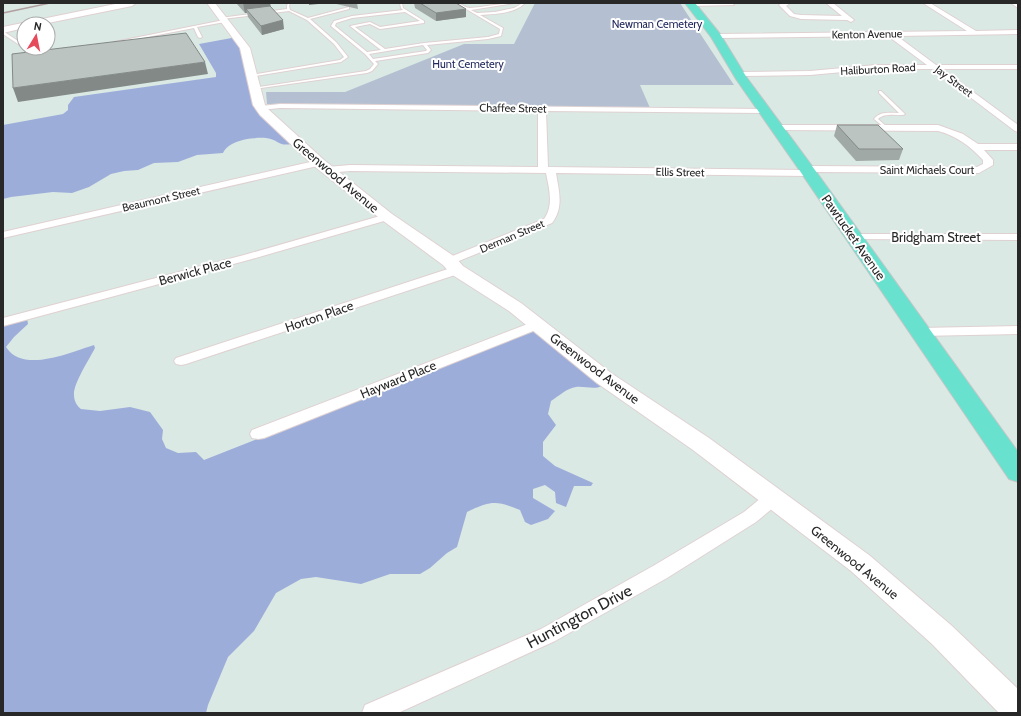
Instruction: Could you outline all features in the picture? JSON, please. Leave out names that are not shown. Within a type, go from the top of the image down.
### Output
[{"type":"main road","name":"Pawtucket Avenue","points":[[691,4],[716,36],[739,74],[809,171],[853,237],[1017,471]]},
{"type":"street","points":[[56,19],[132,3]]},
{"type":"street","points":[[787,3],[782,5],[792,15],[801,18],[848,18]]},
{"type":"street","points":[[829,3],[868,34]]},
{"type":"street","points":[[926,3],[974,32]]},
{"type":"street","points":[[1014,3],[1018,6]]},
{"type":"street","name":"Greenwood Avenue","points":[[219,14],[245,48],[261,108],[323,166],[387,217],[453,266],[538,324],[604,378],[701,444],[860,563],[942,636],[1018,710]]},
{"type":"street","points":[[3,31],[16,27]]},
{"type":"street","name":"Kenton Avenue","points":[[716,36],[1018,32]]},
{"type":"street","name":"Jay Street","points":[[889,33],[1018,129]]},
{"type":"street","name":"Haliburton Road","points":[[739,74],[810,73],[866,67],[1018,67]]},
{"type":"street","name":"Chaffee Street","points":[[261,108],[288,106],[765,110]]},
{"type":"street","name":"Derman Street","points":[[453,266],[548,221],[554,216],[556,209],[547,171],[542,109]]},
{"type":"street","name":"Saint Michaels Court","points":[[778,128],[944,129],[958,134],[976,147],[988,160],[988,165],[979,170],[809,171]]},
{"type":"street","points":[[976,147],[1018,147]]},
{"type":"street","name":"Ellis Street","points":[[323,166],[350,168],[547,171],[809,171]]},
{"type":"street","name":"Beaumont Street","points":[[3,235],[323,166]]},
{"type":"street","name":"Berwick Place","points":[[3,322],[248,257],[387,217]]},
{"type":"street","name":"Bridgham Street","points":[[853,237],[1018,237]]},
{"type":"street","name":"Horton Place","points":[[181,361],[453,266]]},
{"type":"street","name":"Hayward Place","points":[[258,434],[538,324]]},
{"type":"street","points":[[920,332],[1018,330]]},
{"type":"street","name":"Huntington Drive","points":[[373,713],[548,635],[660,572],[750,517],[773,498]]},
{"type":"lane","points":[[289,3],[289,10]]},
{"type":"lane","points":[[363,16],[370,23],[380,28],[423,22],[402,8],[401,3]]},
{"type":"lane","points":[[366,53],[424,44],[488,38],[500,35],[502,29],[458,3]]},
{"type":"lane","points":[[468,9],[514,3]]},
{"type":"lane","points":[[478,14],[513,10],[520,8],[523,4],[520,3]]},
{"type":"lane","points":[[691,4],[733,5]]},
{"type":"lane","points":[[308,19],[348,8]]},
{"type":"lane","points":[[109,43],[195,27],[219,14],[289,10],[308,19],[334,43],[346,57],[341,61],[298,69],[253,82]]},
{"type":"lane","points":[[253,82],[367,72],[372,70],[376,64],[366,53],[333,26],[335,22],[363,16],[406,11]]},
{"type":"lane","points":[[370,23],[352,26],[384,50]]},
{"type":"lane","points":[[195,27],[200,37]]},
{"type":"lane","points":[[3,31],[16,41]]},
{"type":"lane","points":[[167,32],[170,38]]},
{"type":"lane","points":[[372,60],[427,52],[429,50],[424,44]]},
{"type":"lane","points":[[880,92],[903,114],[883,114],[878,116],[876,119],[885,128]]},
{"type":"shaded area","points":[[237,37],[254,93],[296,143],[285,145],[266,138],[242,140],[230,145],[223,153],[197,155],[178,162],[154,163],[138,170],[111,174],[89,187],[72,193],[53,192],[3,199],[3,125],[63,114],[68,110],[68,105],[74,97],[216,77],[216,73],[199,44]]},
{"type":"shaded area","points":[[27,318],[28,324],[6,347],[14,355],[24,359],[48,359],[94,345],[95,348],[74,390],[75,401],[81,409],[100,411],[130,407],[150,412],[163,430],[162,439],[166,448],[178,453],[196,452],[204,460],[537,329],[602,386],[596,388],[573,388],[551,401],[548,414],[556,425],[543,442],[543,456],[555,466],[593,483],[591,486],[574,486],[566,507],[556,503],[555,492],[545,485],[533,489],[533,498],[555,511],[548,519],[531,525],[525,522],[520,510],[499,503],[488,504],[467,512],[457,547],[420,574],[390,574],[361,584],[316,577],[301,579],[276,593],[254,631],[228,657],[206,713],[3,713],[3,324]]},
{"type":"green space","points":[[535,3],[680,3],[734,85],[640,85],[650,108],[267,104],[266,92],[345,92],[464,44],[514,44]]},
{"type":"building","points":[[420,3],[456,3],[466,9],[436,13]]},
{"type":"building","points":[[270,6],[283,20],[261,26],[246,9]]},
{"type":"building","points":[[186,33],[205,62],[13,88],[12,54],[16,54],[16,56],[56,56],[56,49]]},
{"type":"building","points":[[837,125],[878,125],[903,149],[859,149]]},
{"type":"railway","points":[[3,13],[50,3]]},
{"type":"park label","name":"Newman Cemetery","points":[[657,24]]},
{"type":"park label","name":"Hunt Cemetery","points":[[468,64]]}]
